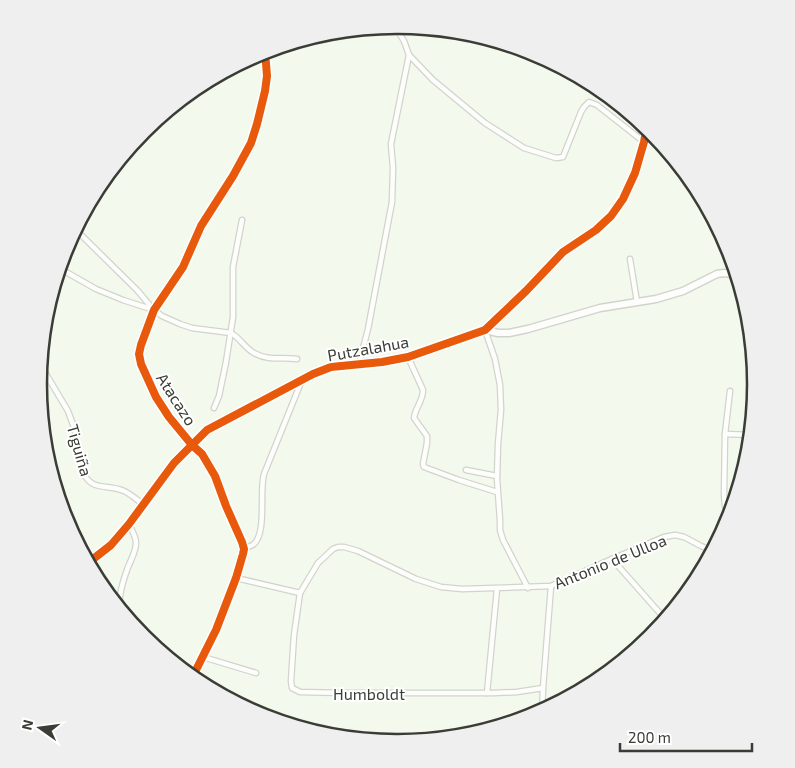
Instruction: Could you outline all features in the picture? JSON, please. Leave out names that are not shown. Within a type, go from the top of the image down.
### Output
[{"type":"street","points":[[400,34],[409,55],[433,80],[485,124],[524,148],[556,158],[563,157],[581,112],[589,102],[597,105],[644,142]]},
{"type":"street","points":[[359,364],[368,329],[392,202],[393,168],[391,144],[409,55]]},
{"type":"street","name":"Atacazo","points":[[244,549],[215,476],[202,454],[169,417],[156,397],[141,364],[139,354],[154,310],[183,267],[201,226],[233,176],[251,143],[265,91],[267,76],[266,59]]},
{"type":"street","name":"Putzalahua","points":[[94,559],[111,546],[130,524],[174,463],[207,430],[313,374],[332,368],[408,357],[485,330],[563,252],[596,230],[611,216],[623,199],[635,173],[645,136]]},
{"type":"street","points":[[214,408],[222,381],[231,333],[233,268],[242,220]]},
{"type":"street","points":[[81,234],[162,316],[192,328],[236,335],[255,354],[272,358],[297,359]]},
{"type":"street","points":[[630,259],[636,302]]},
{"type":"street","points":[[66,271],[96,289],[154,310]]},
{"type":"street","points":[[485,330],[498,334],[509,333],[584,312],[670,296],[717,274],[730,273]]},
{"type":"street","points":[[485,330],[495,360],[500,384],[501,410],[497,476],[500,530],[503,540],[528,588]]},
{"type":"street","points":[[408,357],[423,390],[423,396],[414,418],[426,436],[424,467],[497,492]]},
{"type":"street","name":"Tiguiña","points":[[47,375],[75,430],[82,471],[85,477],[90,483],[98,486],[126,492],[144,505]]},
{"type":"street","points":[[196,670],[216,630],[236,578],[244,549],[254,544],[259,536],[262,520],[264,474],[302,380]]},
{"type":"street","points":[[725,507],[725,434],[730,392]]},
{"type":"street","points":[[725,434],[744,435]]},
{"type":"street","points":[[466,470],[497,476]]},
{"type":"street","points":[[121,598],[126,572],[136,545],[130,524]]},
{"type":"street","name":"Antonio de Ulloa","points":[[300,593],[318,563],[333,549],[338,547],[358,551],[416,579],[442,587],[462,589],[551,586],[664,537],[674,535],[684,537],[707,548]]},
{"type":"street","points":[[612,559],[661,615]]},
{"type":"street","points":[[236,578],[300,593]]},
{"type":"street","points":[[542,703],[551,586]]},
{"type":"street","points":[[487,693],[497,588]]},
{"type":"street","name":"Humboldt","points":[[300,593],[294,635],[291,681],[292,688],[300,692],[487,693],[518,692],[543,688]]},
{"type":"street","points":[[203,656],[256,673]]},
{"type":"cycle path","points":[[196,670],[216,630],[236,578],[244,549],[215,476],[202,454],[169,417],[156,397],[141,364],[139,354],[154,310],[183,267],[201,226],[233,176],[251,143],[265,91],[267,76],[266,59]]},
{"type":"cycle path","points":[[94,559],[111,545],[174,463],[207,430],[313,374],[331,367],[382,362],[408,357],[485,330],[563,252],[596,230],[611,216],[623,199],[635,173],[645,136]]}]
